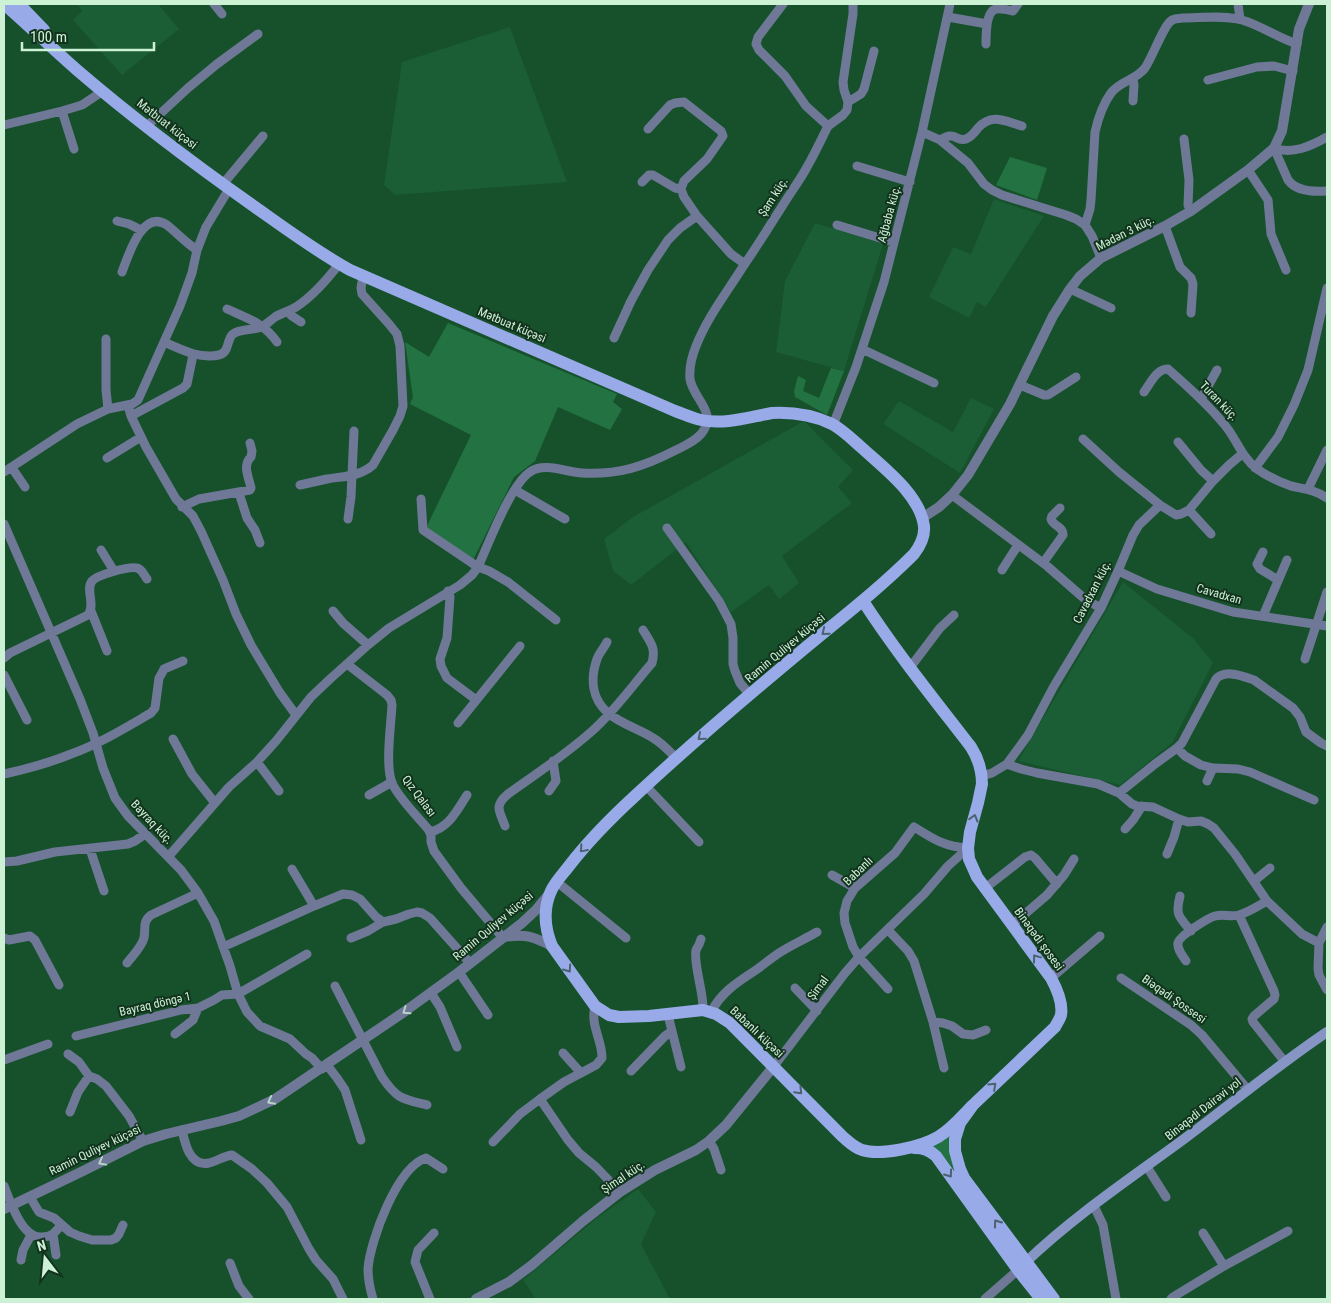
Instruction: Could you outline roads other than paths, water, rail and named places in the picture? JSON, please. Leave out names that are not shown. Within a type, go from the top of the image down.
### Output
[{"type":"main road","name":"Mətbuat küçəsi","points":[[4,4],[76,69],[147,126],[226,186],[339,264],[693,418],[724,422],[763,414],[780,413],[807,415],[833,425],[898,480],[917,506],[922,518]]},
{"type":"main road","name":"Mətbuat küçəsi","points":[[19,4],[103,91]]},
{"type":"main road","name":"Ramin Quliyev küçəsi","points":[[554,887],[578,854],[600,829],[676,758],[863,601],[914,554],[920,545],[923,535],[922,518]]},
{"type":"main road","name":"Binəqədi şosesi","points":[[863,601],[878,626],[909,669],[971,747],[978,759],[982,776],[980,794],[970,832],[968,848],[972,869],[984,889],[1051,978],[1059,995],[1060,1016],[1055,1027],[973,1105],[960,1123],[955,1139],[955,1151],[964,1178],[1022,1266],[1040,1299]]},
{"type":"main road","points":[[554,887],[546,909],[548,935],[552,946],[595,1006],[609,1015],[619,1017],[707,1011]]},
{"type":"main road","name":"Babanlı küçəsi","points":[[707,1011],[716,1014],[730,1023],[843,1137],[860,1150],[878,1152],[912,1147]]},
{"type":"main road","name":"Binəqədi Dairəvi yol","points":[[1022,1266],[1050,1239],[1327,1032]]},
{"type":"main road","points":[[912,1147],[944,1133],[973,1105]]},
{"type":"main road","name":"Binəqədi şosesi","points":[[912,1147],[925,1148],[936,1156],[1022,1266],[1054,1299]]},
{"type":"street","points":[[214,4],[222,14]]},
{"type":"street","points":[[783,4],[758,37],[756,44],[759,50],[785,76],[806,106],[828,126],[847,110],[848,102],[844,90],[844,82],[853,4]]},
{"type":"street","name":"Ağbaba küç.","points":[[833,425],[847,392],[884,282],[922,132],[950,4]]},
{"type":"street","points":[[986,44],[987,24],[991,13],[997,9],[1013,11],[1018,4]]},
{"type":"street","points":[[1238,4],[1240,19]]},
{"type":"street","name":"Mədən 3 küç.","points":[[922,518],[933,512],[961,485],[1020,385],[1053,316],[1080,276],[1101,258],[1191,211],[1248,170],[1274,148],[1282,130],[1299,29],[1309,4]]},
{"type":"street","points":[[948,17],[987,24]]},
{"type":"street","points":[[1084,225],[1090,209],[1094,141],[1097,123],[1105,104],[1110,93],[1121,83],[1142,72],[1170,21],[1182,18],[1240,19],[1284,40],[1297,44]]},
{"type":"street","points":[[147,126],[188,88],[258,34]]},
{"type":"street","points":[[848,102],[861,94],[864,89],[874,51]]},
{"type":"street","points":[[1208,80],[1257,67],[1274,66],[1293,71]]},
{"type":"street","points":[[1132,78],[1134,85],[1133,101]]},
{"type":"street","points":[[4,125],[82,105],[103,91]]},
{"type":"street","points":[[648,129],[670,106],[675,103],[684,102],[721,131],[723,136],[707,159],[684,181],[681,189],[684,198],[697,216],[731,254],[745,264]]},
{"type":"street","points":[[62,111],[74,149]]},
{"type":"street","points":[[940,140],[952,135],[965,139],[971,136],[988,120],[994,119],[1022,126]]},
{"type":"street","name":"Şam küç.","points":[[707,421],[706,412],[690,380],[694,352],[709,318],[807,167],[828,126]]},
{"type":"street","points":[[922,132],[940,140],[968,163],[984,184],[992,190],[1076,219],[1084,225],[1092,236],[1101,258]]},
{"type":"street","points":[[25,487],[8,470],[62,433],[108,409],[135,403],[140,396],[187,289],[197,250],[206,227],[226,186],[263,136]]},
{"type":"street","points":[[1274,148],[1280,151],[1294,151],[1327,137]]},
{"type":"street","points":[[1184,139],[1189,180],[1188,205],[1191,211]]},
{"type":"street","points":[[1274,148],[1291,184],[1308,190],[1327,192]]},
{"type":"street","points":[[857,166],[910,182]]},
{"type":"street","points":[[1248,170],[1268,200],[1271,234],[1286,270]]},
{"type":"street","points":[[642,182],[648,175],[652,175],[675,188],[681,189]]},
{"type":"street","points":[[614,338],[648,270],[680,228],[697,216]]},
{"type":"street","points":[[118,221],[141,230]]},
{"type":"street","points":[[122,272],[135,239],[141,230],[157,221],[165,224],[197,250]]},
{"type":"street","points":[[837,226],[894,242]]},
{"type":"street","points":[[1165,226],[1180,267],[1191,278],[1193,284],[1190,313]]},
{"type":"street","points":[[164,342],[193,355],[212,356],[223,354],[232,334],[256,329],[276,316],[288,312],[312,295],[339,264]]},
{"type":"street","points":[[300,485],[352,476],[366,471],[373,465],[400,416],[403,406],[399,340],[389,324],[362,294],[363,276]]},
{"type":"street","points":[[1255,468],[1278,437],[1294,405],[1308,370],[1327,288]]},
{"type":"street","points":[[1070,289],[1111,308]]},
{"type":"street","points":[[227,309],[263,326],[278,342]]},
{"type":"street","points":[[288,312],[301,322]]},
{"type":"street","points":[[106,339],[108,409]]},
{"type":"street","points":[[862,349],[934,383]]},
{"type":"street","points":[[131,416],[183,388],[187,384],[193,355]]},
{"type":"street","name":"Turan küç.","points":[[1144,392],[1160,371],[1168,369],[1223,422],[1232,433],[1242,454],[1255,468],[1278,481],[1308,489],[1327,498]]},
{"type":"street","points":[[1201,399],[1217,370]]},
{"type":"street","points":[[1020,385],[1048,395],[1076,377]]},
{"type":"street","points":[[128,405],[140,436],[176,499],[192,516],[207,543],[236,614],[251,644],[280,694],[296,715]]},
{"type":"street","points":[[168,857],[229,787],[257,762],[311,697],[368,644],[403,618],[467,579],[478,567],[515,490],[530,472],[541,468],[550,468],[581,473],[614,473],[640,466],[659,459],[691,442],[701,434],[707,421]]},
{"type":"street","points":[[348,519],[354,431]]},
{"type":"street","points":[[107,458],[140,436]]},
{"type":"street","points":[[1083,438],[1119,472],[1160,505],[1176,515],[1189,510],[1213,480],[1242,454]]},
{"type":"street","points":[[1178,442],[1201,470],[1213,480]]},
{"type":"street","points":[[182,507],[199,499],[239,493],[251,488],[246,465],[247,460],[251,457],[250,443]]},
{"type":"street","points":[[1308,489],[1327,450]]},
{"type":"street","points":[[515,490],[565,519]]},
{"type":"street","points":[[239,493],[247,518],[255,530],[260,543]]},
{"type":"street","points":[[952,495],[1043,563],[1086,600],[1101,608]]},
{"type":"street","points":[[421,499],[423,530],[478,567],[508,582],[556,620]]},
{"type":"street","name":"Cavadxan küç.","points":[[982,776],[992,774],[1007,764],[1028,735],[1054,686],[1101,608],[1132,536],[1139,525],[1160,505]]},
{"type":"street","points":[[1043,563],[1064,533],[1050,520],[1060,508]]},
{"type":"street","points":[[1189,510],[1211,534]]},
{"type":"street","name":"Bayraq küç.","points":[[4,524],[83,708],[103,768],[116,798],[128,816],[181,870],[198,893],[214,921],[238,994],[247,1012],[260,1026],[290,1039],[306,1054],[338,1078],[361,1140]]},
{"type":"street","points":[[667,528],[719,601],[731,624],[734,672],[750,695]]},
{"type":"street","points":[[1002,570],[1018,546]]},
{"type":"street","points":[[101,550],[114,571]]},
{"type":"street","points":[[1263,552],[1257,564],[1260,569],[1278,580]]},
{"type":"street","points":[[1263,616],[1287,560]]},
{"type":"street","points":[[107,651],[91,611],[91,583],[114,571],[128,568],[138,568],[147,579]]},
{"type":"street","name":"Cavadxan","points":[[1118,571],[1157,589],[1233,612],[1327,626]]},
{"type":"street","points":[[448,592],[450,597],[446,638],[440,659],[441,666],[447,678],[476,700]]},
{"type":"street","points":[[1305,658],[1327,592]]},
{"type":"street","points":[[4,658],[10,653],[82,619],[91,611]]},
{"type":"street","points":[[333,612],[368,644]]},
{"type":"street","points":[[909,669],[940,628],[954,615]]},
{"type":"street","points":[[505,826],[498,807],[501,801],[592,730],[609,714],[652,663],[654,654],[651,643],[643,630]]},
{"type":"street","points":[[607,642],[597,658],[594,676],[593,685],[599,703],[609,714],[621,722],[654,738],[676,758]]},
{"type":"street","points":[[458,723],[520,646]]},
{"type":"street","points":[[4,774],[63,757],[96,743],[151,713],[155,708],[159,678],[162,673],[164,670],[183,661]]},
{"type":"street","name":"Qız Qalası","points":[[347,664],[391,700],[388,762],[392,782],[396,790],[430,832],[434,851],[461,888],[503,938]]},
{"type":"street","points":[[1120,793],[1182,743],[1216,679],[1226,673],[1254,680],[1286,703],[1297,713],[1306,732],[1327,746]]},
{"type":"street","points":[[4,675],[27,720]]},
{"type":"street","points":[[172,739],[192,774],[215,803]]},
{"type":"street","points":[[1177,748],[1185,756],[1201,765],[1250,772],[1314,800]]},
{"type":"street","points":[[257,762],[278,791]]},
{"type":"street","points":[[549,791],[556,782],[553,762]]},
{"type":"street","points":[[1007,764],[1021,770],[1098,784],[1120,793],[1132,804],[1153,807],[1188,822],[1201,821],[1214,828],[1235,854],[1267,901],[1302,934],[1319,943]]},
{"type":"street","points":[[1207,781],[1213,768]]},
{"type":"street","points":[[370,795],[392,782]]},
{"type":"street","points":[[646,786],[699,842]]},
{"type":"street","points":[[430,832],[448,823],[467,795]]},
{"type":"street","points":[[1125,829],[1142,806]]},
{"type":"street","points":[[1167,854],[1179,819]]},
{"type":"street","name":"Babanlı","points":[[888,990],[859,957],[853,947],[845,923],[844,913],[847,901],[855,888],[895,853],[914,827],[947,845],[968,848]]},
{"type":"street","points":[[4,862],[17,861],[55,852],[128,844],[145,834]]},
{"type":"street","name":"Şimal","points":[[774,1066],[845,972],[924,894],[948,866],[968,848]]},
{"type":"street","points":[[90,849],[104,891]]},
{"type":"street","points":[[984,889],[1026,857],[1031,856],[1035,858],[1057,884]]},
{"type":"street","points":[[1012,926],[1047,895],[1064,875],[1074,859]]},
{"type":"street","points":[[1254,881],[1270,868]]},
{"type":"street","points":[[292,869],[314,906]]},
{"type":"street","points":[[832,875],[855,888]]},
{"type":"street","points":[[554,887],[626,938]]},
{"type":"street","name":"Ramin Quliyev küçəsi","points":[[8,1207],[143,1141],[221,1122],[276,1099],[364,1040],[459,972],[536,910],[554,887]]},
{"type":"street","points":[[127,962],[138,949],[144,936],[146,918],[198,893]]},
{"type":"street","points":[[223,947],[343,894],[352,895],[360,899],[383,922]]},
{"type":"street","points":[[1180,896],[1177,908],[1178,915],[1191,931]]},
{"type":"street","points":[[1186,961],[1178,944],[1179,940],[1191,931],[1213,916],[1238,915],[1267,901]]},
{"type":"street","points":[[351,938],[383,922],[417,912],[422,913],[430,918],[470,963]]},
{"type":"street","points":[[1238,915],[1275,995],[1274,999],[1252,1019],[1285,1062]]},
{"type":"street","points":[[1327,927],[1319,943],[1318,968],[1319,975],[1327,990]]},
{"type":"street","points":[[888,930],[914,961],[933,1022],[944,1068]]},
{"type":"street","points":[[707,1011],[742,978],[780,952],[817,932]]},
{"type":"street","points":[[503,938],[519,935],[528,936],[552,946]]},
{"type":"street","points":[[4,938],[9,940],[30,936],[35,940],[59,985]]},
{"type":"street","points":[[1051,978],[1100,936]]},
{"type":"street","points":[[702,939],[696,951],[696,959],[707,1011]]},
{"type":"street","name":"Bayraq döngə 1","points":[[76,1036],[181,1010],[198,1008],[222,995],[238,994],[307,954]]},
{"type":"street","points":[[459,972],[488,1015]]},
{"type":"street","name":"Biəqədi Şossesi","points":[[1121,978],[1191,1024],[1248,1090]]},
{"type":"street","points":[[335,986],[389,1088],[405,1100],[427,1104]]},
{"type":"street","points":[[795,988],[816,1010]]},
{"type":"street","points":[[431,993],[440,1007],[457,1047]]},
{"type":"street","points":[[493,1142],[520,1114],[564,1082],[596,1065],[602,1058],[601,1045],[594,1025],[593,1015],[595,1006]]},
{"type":"street","points":[[175,1034],[193,1020],[198,1008]]},
{"type":"street","points":[[668,1015],[681,1067]]},
{"type":"street","points":[[933,1022],[952,1026],[963,1034],[973,1035],[986,1030]]},
{"type":"street","points":[[631,1070],[672,1031]]},
{"type":"street","points":[[4,1060],[48,1044]]},
{"type":"street","points":[[68,1054],[79,1062],[89,1076],[106,1086],[129,1116],[143,1141]]},
{"type":"street","points":[[563,1054],[581,1073]]},
{"type":"street","name":"Şimal küç.","points":[[476,1299],[509,1282],[532,1265],[583,1220],[620,1192],[655,1170],[696,1150],[709,1141],[726,1125],[774,1066]]},
{"type":"street","points":[[70,1112],[78,1092],[89,1076]]},
{"type":"street","points":[[540,1099],[579,1153],[596,1167],[620,1192]]},
{"type":"street","points":[[182,1130],[189,1154],[194,1160],[207,1164],[232,1154],[252,1169],[266,1183],[287,1207],[316,1260],[333,1280],[343,1299]]},
{"type":"street","points":[[709,1141],[714,1149],[721,1170]]},
{"type":"street","points":[[373,1299],[369,1284],[369,1259],[388,1203],[404,1177],[423,1159],[426,1158],[443,1169]]},
{"type":"street","points":[[1147,1166],[1166,1197]]},
{"type":"street","points":[[4,1186],[8,1207],[31,1235],[38,1238],[47,1237],[53,1234],[61,1225]]},
{"type":"street","points":[[30,1197],[40,1212],[54,1218],[70,1232],[92,1240],[116,1238],[123,1225]]},
{"type":"street","points":[[1094,1206],[1103,1225],[1116,1299]]},
{"type":"street","points":[[1171,1299],[1224,1266],[1288,1231]]},
{"type":"street","points":[[430,1299],[415,1262],[418,1250],[434,1233]]},
{"type":"street","points":[[1203,1233],[1224,1266]]},
{"type":"street","points":[[53,1234],[56,1255]]},
{"type":"street","points":[[21,1260],[23,1250],[31,1235]]},
{"type":"street","points":[[230,1263],[239,1286],[249,1299]]},
{"type":"street","points":[[985,1299],[1022,1266]]}]
